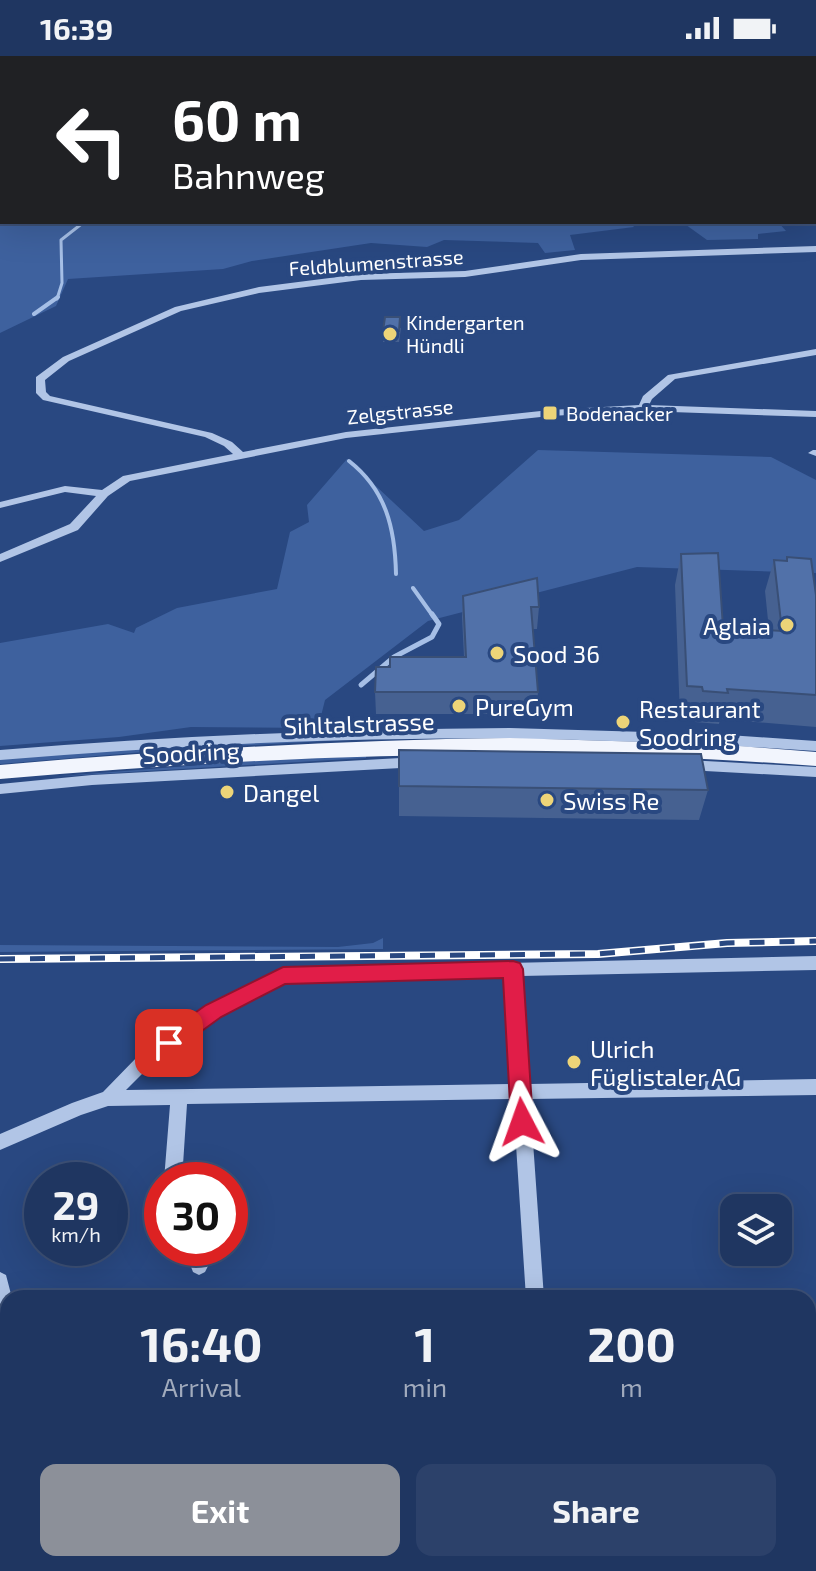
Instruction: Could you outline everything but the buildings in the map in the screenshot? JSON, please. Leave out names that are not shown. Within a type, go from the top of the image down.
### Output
[{"type":"main road","name":"Sihltalstrasse","points":[[0,772],[139,759],[397,746],[657,750],[816,759]]},
{"type":"street","name":"Feldblumenstrasse","points":[[241,456],[228,444],[208,435],[47,398],[39,386],[40,379],[66,359],[178,309],[259,290],[361,277],[465,274],[581,257],[739,249],[816,249]]},
{"type":"street","points":[[643,408],[647,398],[672,377],[816,352]]},
{"type":"street","name":"Zelgstrasse","points":[[0,558],[74,527],[104,494],[122,481],[139,475],[356,434],[550,413],[643,408],[816,414]]},
{"type":"street","points":[[0,505],[65,489],[104,494]]},
{"type":"street","name":"Soodring","points":[[0,755],[196,738],[334,733],[669,735],[816,746]]},
{"type":"street","points":[[474,761],[626,762],[816,772]]},
{"type":"street","name":"Soodring","points":[[0,789],[92,780],[431,762]]},
{"type":"street","points":[[108,1098],[147,1058],[214,1011],[283,975],[816,963]]},
{"type":"street","points":[[513,969],[534,1290]]},
{"type":"street","points":[[0,1142],[108,1098],[816,1087]]},
{"type":"street","points":[[174,1162],[179,1098]]},
{"type":"shaded area","points":[[0,224],[632,224],[634,227],[570,235],[575,250],[545,253],[538,243],[444,240],[427,247],[371,243],[252,261],[223,269],[68,279],[56,306],[0,333]]},
{"type":"shaded area","points":[[685,224],[780,224],[786,231],[758,234],[758,239],[707,240]]},
{"type":"shaded area","points":[[538,450],[771,457],[816,480],[816,573],[637,567],[428,621],[325,700],[318,728],[191,727],[119,737],[0,746],[0,643],[108,624],[134,633],[136,628],[177,608],[277,589],[290,532],[309,522],[307,505],[347,459],[424,531],[459,520]]},
{"type":"shaded area","points":[[361,739],[180,749],[0,764],[0,759],[149,746]]},
{"type":"shaded area","points":[[366,758],[48,777],[251,761]]},
{"type":"shaded area","points":[[383,938],[383,949],[0,952],[0,945],[338,947],[373,943]]},
{"type":"waterway","points":[[58,297],[62,283],[61,240],[81,224]]},
{"type":"waterway","points":[[34,314],[58,297]]},
{"type":"waterway","points":[[349,461],[372,484],[386,511],[396,574]]},
{"type":"waterway","points":[[413,588],[433,616]]},
{"type":"waterway","points":[[361,685],[394,657],[432,637],[439,624],[432,614]]},
{"type":"railway","points":[[0,959],[598,954],[727,943],[816,941]]},
{"type":"place","name":"Kindergarten Hündli","points":[[390,334]]},
{"type":"place","name":"Bodenacker","points":[[550,413]]},
{"type":"place","name":"Aglaia","points":[[787,625]]},
{"type":"place","name":"Sood 36","points":[[497,653]]},
{"type":"place","name":"PureGym","points":[[459,706]]},
{"type":"place","name":"Restaurant Soodring","points":[[623,722]]},
{"type":"place","name":"Dangel","points":[[227,792]]},
{"type":"place","name":"Swiss Re","points":[[547,800]]},
{"type":"place","name":"Ulrich Füglistaler AG","points":[[574,1062]]},
{"type":"route","points":[[169,1043],[214,1011],[283,975],[513,969],[522,1122]]}]
